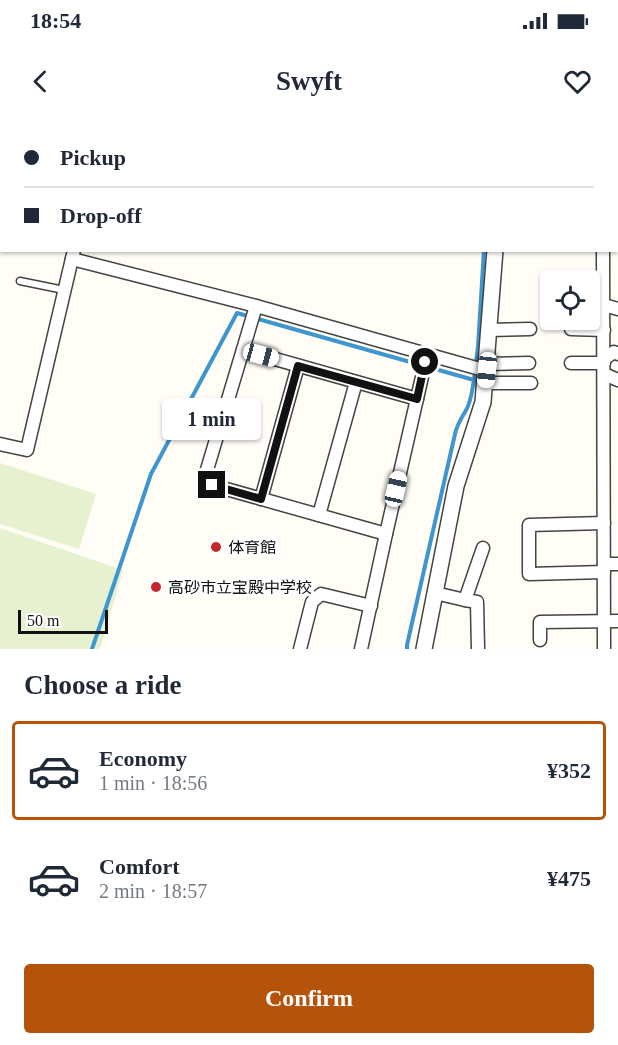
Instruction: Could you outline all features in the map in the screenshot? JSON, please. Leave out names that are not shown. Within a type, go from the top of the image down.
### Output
[{"type":"street","points":[[424,649],[456,486],[483,402],[495,252]]},
{"type":"street","points":[[603,252],[604,649]]},
{"type":"street","points":[[0,444],[27,450],[73,255],[256,306],[425,363],[486,372],[531,383]]},
{"type":"street","points":[[604,305],[618,309]]},
{"type":"street","points":[[256,306],[206,473],[212,485],[386,534]]},
{"type":"street","points":[[489,330],[530,329]]},
{"type":"street","points":[[600,330],[604,330]]},
{"type":"street","points":[[243,350],[417,399]]},
{"type":"street","points":[[604,365],[614,352],[618,354]]},
{"type":"street","points":[[361,649],[425,363]]},
{"type":"street","points":[[486,372],[529,363]]},
{"type":"street","points":[[572,363],[604,365],[618,380]]},
{"type":"street","points":[[261,499],[298,366]]},
{"type":"street","points":[[319,515],[356,382]]},
{"type":"street","points":[[604,422],[618,427]]},
{"type":"street","points":[[604,523],[529,525],[529,574],[604,568],[618,564]]},
{"type":"street","points":[[465,600],[483,548]]},
{"type":"street","points":[[435,593],[477,602],[478,649]]},
{"type":"street","points":[[300,649],[312,602],[321,594],[371,606]]},
{"type":"street","points":[[540,640],[540,622],[618,621]]},
{"type":"lane","points":[[20,280],[65,290]]},
{"type":"green space","points":[[0,463],[96,494],[79,549],[0,524]]},
{"type":"green space","points":[[0,528],[123,570],[100,649],[0,649]]},
{"type":"waterway","points":[[92,649],[151,474],[237,313],[474,380],[484,252]]},
{"type":"waterway","points":[[407,649],[455,434],[469,405],[474,380]]},
{"type":"place","name":"体育館","points":[[216,547]]},
{"type":"place","name":"高砂市立宝殿中学校","points":[[156,587]]},
{"type":"route","points":[[212,485],[261,499],[298,366],[417,399],[425,362]]}]
